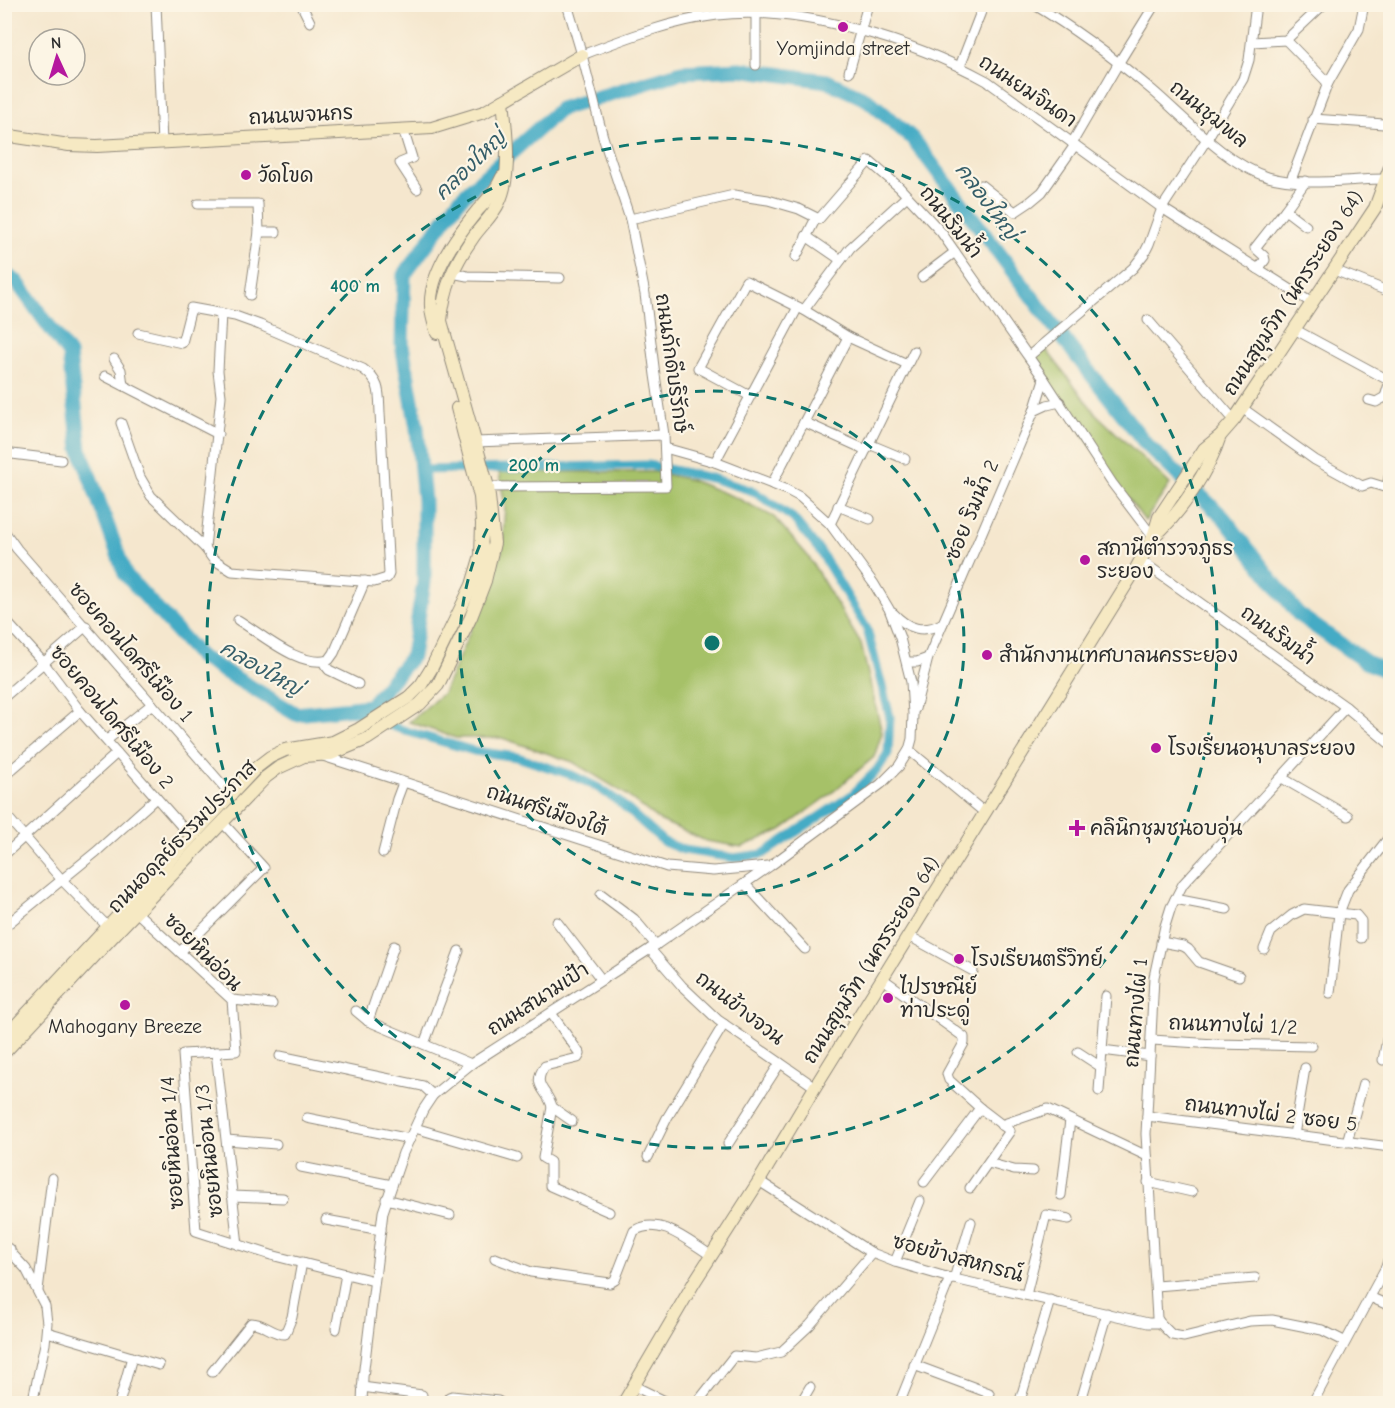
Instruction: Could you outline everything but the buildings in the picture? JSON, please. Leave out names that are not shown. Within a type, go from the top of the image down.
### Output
[{"type":"street","points":[[156,4],[162,143]]},
{"type":"street","points":[[301,4],[310,22]]},
{"type":"street","name":"ถนนภักดีบริรักษ์","points":[[484,485],[666,486],[664,435],[645,294],[630,219],[603,137],[567,4]]},
{"type":"street","points":[[698,4],[699,18]]},
{"type":"street","points":[[849,72],[868,4]]},
{"type":"street","points":[[960,66],[984,4]]},
{"type":"street","name":"ถนนชุมพล","points":[[1034,4],[1048,8],[1152,91],[1207,140],[1240,164],[1256,172],[1268,177],[1306,181],[1389,170]]},
{"type":"street","points":[[981,184],[1015,212],[1042,192],[1073,144],[1155,4]]},
{"type":"street","points":[[1029,356],[1133,268],[1144,254],[1162,208],[1207,140],[1243,79],[1249,60],[1256,4]]},
{"type":"street","points":[[1252,42],[1286,40],[1324,4]]},
{"type":"street","points":[[1292,180],[1328,83],[1357,33],[1364,12],[1364,4]]},
{"type":"street","points":[[756,9],[756,64]]},
{"type":"street","name":"ถนนยมจินดา","points":[[582,55],[650,30],[699,18],[756,9],[861,30],[960,66],[987,81],[1162,208],[1312,303]]},
{"type":"street","points":[[1286,40],[1328,83]]},
{"type":"street","name":"ถนนพจนกร","points":[[4,135],[69,146],[432,128],[484,112],[582,55]]},
{"type":"street","name":"ถนนอดุลย์ธรรมประภาส","points":[[4,1053],[257,766],[285,750],[367,739],[420,705],[438,685],[461,639],[485,581],[494,543],[484,485],[431,306],[432,288],[440,268],[474,226],[499,203],[504,189],[506,168],[506,123],[503,100]]},
{"type":"street","points":[[1313,119],[1384,124],[1390,122]]},
{"type":"street","points":[[403,129],[412,158],[400,163],[417,189]]},
{"type":"street","name":"ถนนริมน้ำ","points":[[816,218],[819,219],[869,161],[907,196],[941,232],[1029,356],[1112,483],[1153,537]]},
{"type":"street","name":"ถนนสุขุมวิท (นครระยอง 64)","points":[[623,1404],[689,1290],[759,1181],[1153,537],[1375,208],[1389,170]]},
{"type":"street","points":[[1258,268],[1265,260],[1255,248],[1306,181]]},
{"type":"street","points":[[630,219],[734,195],[768,200],[799,209],[816,218],[796,257]]},
{"type":"street","points":[[716,462],[750,396],[801,308],[850,248],[907,196]]},
{"type":"street","points":[[198,204],[258,204],[259,232],[250,295]]},
{"type":"street","points":[[1285,210],[1305,226]]},
{"type":"street","name":"ถนนอดุลย์ธรรมประภาส","points":[[474,226],[443,296],[441,321],[475,442],[475,457]]},
{"type":"street","points":[[259,232],[276,232]]},
{"type":"street","points":[[806,236],[841,260]]},
{"type":"street","points":[[922,276],[955,252]]},
{"type":"street","points":[[1334,270],[1390,291]]},
{"type":"street","points":[[452,273],[467,276],[560,278]]},
{"type":"street","points":[[750,396],[698,368],[746,281],[801,308],[848,337],[907,364]]},
{"type":"street","points":[[121,423],[140,477],[151,496],[205,548],[213,560],[232,571],[365,581],[381,581],[387,578],[389,574],[381,413],[376,382],[372,376],[363,369],[260,325],[221,313],[191,309],[182,343],[138,333]]},
{"type":"street","points":[[205,548],[222,391],[218,371],[221,313]]},
{"type":"street","points":[[1148,320],[1234,420]]},
{"type":"street","points":[[1294,329],[1390,381],[1388,398],[1376,402],[1369,400]]},
{"type":"street","points":[[772,484],[848,337]]},
{"type":"street","points":[[830,524],[914,351]]},
{"type":"street","points":[[114,359],[121,370],[123,385]]},
{"type":"street","points":[[105,376],[218,435]]},
{"type":"street","name":"ซอย ริมน้ำ 2","points":[[914,714],[928,658],[1034,411],[1044,379]]},
{"type":"street","points":[[1034,411],[1060,402]]},
{"type":"street","points":[[1242,408],[1315,460],[1362,486],[1371,483],[1387,486],[1390,473]]},
{"type":"street","points":[[804,422],[867,447],[905,459]]},
{"type":"street","points":[[475,442],[664,435]]},
{"type":"street","points":[[665,452],[716,462],[800,497],[830,524],[858,560],[889,609],[901,621],[929,632],[935,641]]},
{"type":"street","points":[[4,453],[61,460]]},
{"type":"street","name":"ถนนอดุลย์ธรรมประภาส","points":[[4,1038],[108,928],[133,908],[223,823],[266,777],[278,768],[304,756],[331,754],[421,685],[472,585],[481,555],[484,485]]},
{"type":"street","points":[[838,506],[870,519]]},
{"type":"street","name":"ซอยคอนโดศรีเมือง 1","points":[[4,531],[17,549],[232,796]]},
{"type":"street","name":"ถนนริมน้ำ","points":[[1140,560],[1346,707],[1390,744]]},
{"type":"street","points":[[238,620],[296,657],[315,662],[326,661],[334,653],[365,581]]},
{"type":"street","points":[[889,609],[903,649],[911,682],[914,714]]},
{"type":"street","name":"ซอยคอนโดศรีเมือง 2","points":[[5,622],[43,662],[80,711],[192,838]]},
{"type":"street","points":[[903,649],[907,636],[918,629],[934,628],[943,623]]},
{"type":"street","points":[[4,697],[86,626]]},
{"type":"street","points":[[449,633],[461,639]]},
{"type":"street","points":[[906,662],[917,663],[928,658]]},
{"type":"street","points":[[326,661],[325,665],[329,670],[358,684]]},
{"type":"street","points":[[107,740],[152,704]]},
{"type":"street","name":"ถนนทางไผ่ 1","points":[[1159,1320],[1148,1182],[1147,1116],[1155,967],[1174,899],[1183,884],[1346,707]]},
{"type":"street","points":[[4,776],[80,711]]},
{"type":"street","name":"ถนนสนามเป้า","points":[[362,1404],[374,1281],[386,1199],[410,1139],[433,1095],[471,1064],[653,947],[745,884],[881,784],[899,766],[909,750],[914,714]]},
{"type":"street","points":[[909,750],[984,812]]},
{"type":"street","points":[[4,855],[117,753]]},
{"type":"street","name":"ถนนศรีเมืองใต้","points":[[317,754],[667,867],[692,870],[739,870],[770,866]]},
{"type":"street","points":[[1282,778],[1348,816]]},
{"type":"street","points":[[383,853],[403,783]]},
{"type":"street","points":[[4,927],[156,798]]},
{"type":"street","points":[[4,813],[62,880],[108,928]]},
{"type":"street","points":[[180,952],[264,868],[223,823]]},
{"type":"street","points":[[1330,993],[1339,913],[1348,890],[1390,836]]},
{"type":"street","points":[[745,884],[805,949]]},
{"type":"street","name":"ถนนข้างจวน","points":[[601,894],[634,919],[682,986],[724,1024],[816,1087]]},
{"type":"street","points":[[1174,899],[1227,909]]},
{"type":"street","name":"ซอยหินอ่อน","points":[[133,908],[232,1000],[237,1051],[183,1054]]},
{"type":"street","points":[[1264,949],[1271,932],[1292,915],[1304,909],[1356,915],[1359,918],[1361,938]]},
{"type":"street","points":[[557,922],[601,979]]},
{"type":"street","points":[[909,936],[973,970]]},
{"type":"street","points":[[1161,942],[1183,946],[1198,962],[1239,976]]},
{"type":"street","points":[[368,1021],[394,946]]},
{"type":"street","points":[[424,1044],[459,951]]},
{"type":"street","points":[[883,979],[964,1037],[964,1043],[947,1074],[949,1080],[1010,1131],[970,1188]]},
{"type":"street","points":[[1099,1091],[1106,996]]},
{"type":"street","points":[[232,1000],[272,1004]]},
{"type":"street","points":[[356,1011],[368,1021],[471,1064]]},
{"type":"street","points":[[550,1013],[579,1049],[580,1054],[578,1058],[544,1066],[539,1079],[540,1088],[551,1102],[552,1107],[543,1158],[550,1162],[550,1186],[609,1212]]},
{"type":"street","points":[[648,1157],[667,1118],[724,1024]]},
{"type":"street","points":[[1383,1060],[1390,1025]]},
{"type":"street","name":"ถนนทางไผ่ 1/2","points":[[1152,1040],[1312,1046]]},
{"type":"street","points":[[1102,1050],[1150,1056]]},
{"type":"street","name":"ซอยหินอ่อน 1/3","points":[[216,1052],[238,1245]]},
{"type":"street","points":[[1078,1052],[1101,1067]]},
{"type":"street","name":"ซอยหินอ่อน 1/4","points":[[183,1054],[196,1231],[238,1245]]},
{"type":"street","points":[[280,1056],[423,1086],[433,1095]]},
{"type":"street","points":[[728,1144],[780,1063]]},
{"type":"street","points":[[1294,1135],[1305,1068]]},
{"type":"street","points":[[1347,1142],[1363,1084]]},
{"type":"street","points":[[552,1107],[572,1120]]},
{"type":"street","points":[[924,1182],[980,1108]]},
{"type":"street","points":[[1001,1125],[1048,1109],[1147,1156]]},
{"type":"street","name":"ถนนทางไผ่ 2 ซอย 5","points":[[1147,1116],[1390,1147]]},
{"type":"street","points":[[307,1118],[410,1139]]},
{"type":"street","points":[[1061,1195],[1070,1120]]},
{"type":"street","points":[[415,1128],[517,1158]]},
{"type":"street","points":[[227,1140],[276,1144]]},
{"type":"street","points":[[988,1163],[1014,1170],[1033,1171]]},
{"type":"street","points":[[301,1167],[392,1185]]},
{"type":"street","points":[[38,1290],[52,1178]]},
{"type":"street","name":"ซอยข้างสหกรณ์","points":[[759,1181],[872,1253],[895,1262],[952,1278],[1148,1323],[1159,1320]]},
{"type":"street","points":[[1148,1182],[1192,1192]]},
{"type":"street","points":[[232,1196],[283,1198]]},
{"type":"street","points":[[386,1199],[450,1215]]},
{"type":"street","points":[[895,1262],[920,1201]]},
{"type":"street","points":[[1026,1295],[1046,1215],[1069,1219]]},
{"type":"street","points":[[326,1220],[381,1230]]},
{"type":"street","points":[[899,1404],[952,1278],[971,1222]]},
{"type":"street","points":[[495,1258],[531,1272],[610,1283],[615,1280],[634,1231],[650,1224],[668,1229],[712,1256]]},
{"type":"street","points":[[238,1245],[374,1281]]},
{"type":"street","points":[[7,1247],[38,1290],[45,1306],[47,1332],[32,1404]]},
{"type":"street","points":[[4,1271],[7,1247]]},
{"type":"street","points":[[696,1404],[734,1356],[756,1358],[781,1352],[810,1325],[872,1253]]},
{"type":"street","points":[[1312,1404],[1344,1341],[1388,1267],[1390,1254]]},
{"type":"street","points":[[212,1372],[251,1323],[285,1334],[292,1317],[302,1262]]},
{"type":"street","points":[[336,1329],[346,1274]]},
{"type":"street","points":[[1156,1286],[1255,1278]]},
{"type":"street","points":[[1370,1297],[1390,1306]]},
{"type":"street","points":[[1019,1404],[1050,1300]]},
{"type":"street","points":[[1080,1404],[1107,1313]]},
{"type":"street","points":[[1159,1320],[1172,1335],[1184,1337],[1250,1321],[1272,1320],[1322,1330],[1344,1341]]},
{"type":"street","points":[[47,1332],[159,1365]]},
{"type":"street","points":[[119,1404],[132,1357]]},
{"type":"street","points":[[915,1365],[989,1393]]},
{"type":"street","points":[[634,1386],[671,1404]]},
{"type":"street","points":[[362,1387],[422,1395]]},
{"type":"street","points":[[800,1404],[810,1387]]},
{"type":"street","points":[[447,1404],[449,1397],[452,1396],[498,1401],[503,1404]]},
{"type":"green space","points":[[1045,348],[1096,414],[1170,484],[1145,521],[1112,477],[1032,357]]},
{"type":"green space","points":[[499,472],[656,472],[691,480],[737,498],[774,517],[808,556],[861,644],[882,733],[874,757],[827,797],[781,830],[742,847],[706,841],[659,820],[621,791],[573,762],[502,738],[456,738],[409,722],[443,693],[502,551],[505,507]]},
{"type":"waterway","name":"คลองใหญ่","points":[[4,274],[17,282],[69,354],[80,449],[125,574],[200,657],[296,714],[370,706],[412,656],[424,582],[424,500],[417,428],[402,345],[404,275],[460,199],[560,109],[682,72],[740,69],[827,81],[868,100],[913,139],[1075,354],[1147,445],[1224,518],[1299,615],[1366,662],[1390,673]]},
{"type":"waterway","points":[[343,708],[406,731],[474,751],[517,757],[572,775],[597,787],[618,801],[664,842],[684,850],[734,858],[763,854],[852,795],[877,770],[888,753],[890,717],[867,629],[820,551],[793,518],[753,491],[711,478],[648,465],[421,470]]},
{"type":"place","name":"Yomjinda street","points":[[843,27]]},
{"type":"place","name":"วัดโขด","points":[[246,175]]},
{"type":"place","name":"สถานีตำรวจภูธร ระยอง","points":[[1085,560]]},
{"type":"place","name":"สำนักงานเทศบาลนครระยอง","points":[[987,655]]},
{"type":"place","name":"โรงเรียนอนุบาลระยอง","points":[[1156,748]]},
{"type":"place","name":"คลินิกชุมชนอบอุ่น","points":[[1077,828]]},
{"type":"place","name":"โรงเรียนตรีวิทย์","points":[[959,959]]},
{"type":"place","name":"ไปรษณีย์ ท่าประดู่","points":[[888,998]]},
{"type":"place","name":"Mahogany Breeze","points":[[125,1005]]}]
